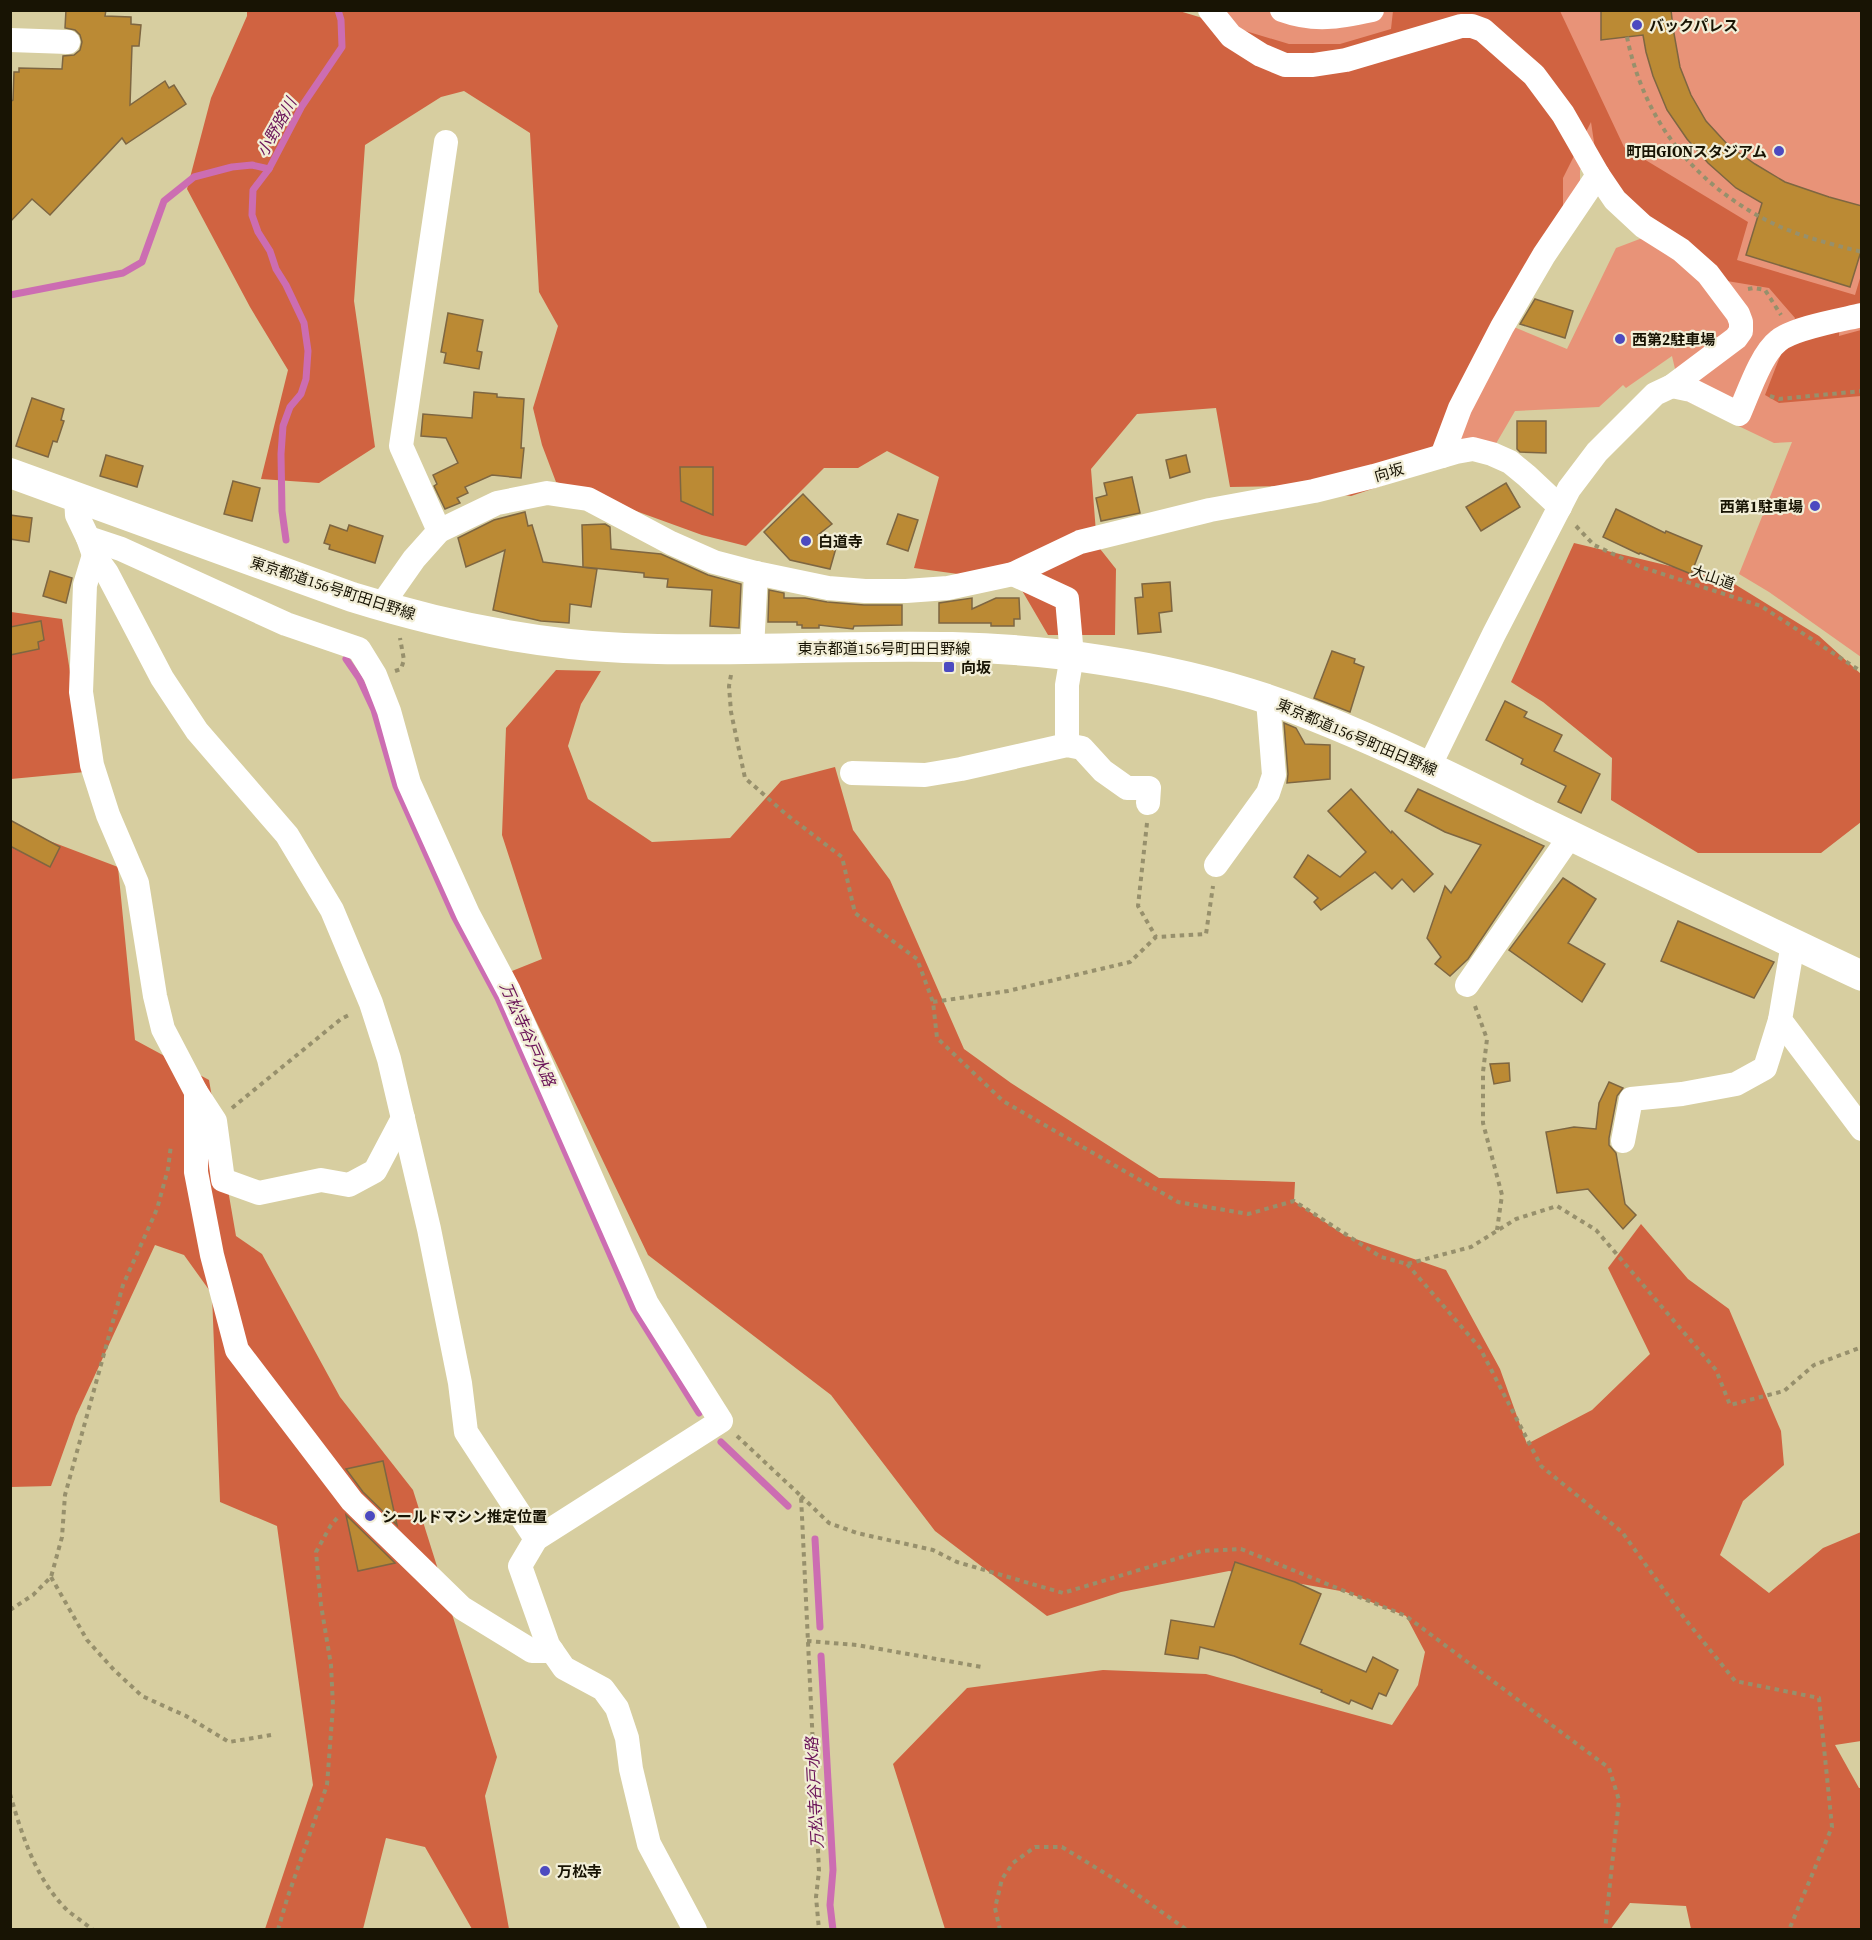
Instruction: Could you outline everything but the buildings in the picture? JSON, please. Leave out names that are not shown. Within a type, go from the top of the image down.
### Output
[{"type":"main road","name":"東京都道156号町田日野線","points":[[10,473],[381,606],[440,621],[553,642],[622,648],[979,648],[1072,656],[1180,674],[1315,716],[1429,767],[1862,976]]},
{"type":"street","points":[[1210,10],[1231,36],[1262,55],[1286,65],[1313,65],[1346,60],[1461,26],[1472,26],[1481,20],[1534,75],[1563,114],[1615,200],[1643,226],[1681,250],[1708,274],[1738,314],[1741,322],[1736,338],[1672,386],[1655,394],[1611,437],[1569,489],[1429,767]]},
{"type":"street","points":[[1282,10],[1299,17],[1319,19],[1372,10]]},
{"type":"street","points":[[10,40],[68,42]]},
{"type":"street","points":[[381,606],[414,559],[439,531],[401,446],[446,141]]},
{"type":"street","points":[[1442,456],[1460,408],[1502,327],[1544,255],[1598,174]]},
{"type":"street","points":[[1672,386],[1691,390],[1739,414],[1766,355],[1778,340],[1794,333],[1862,315]]},
{"type":"street","name":"向坂","points":[[439,531],[498,503],[547,493],[588,499],[671,543],[714,562],[828,588],[896,591],[948,588],[1013,574],[1080,542],[1210,510],[1314,491],[1473,449],[1510,462],[1560,507]]},
{"type":"street","points":[[76,497],[77,515],[91,546],[162,678],[197,731],[287,835],[332,910],[371,1003],[389,1059],[429,1229],[460,1383],[466,1432],[536,1539]]},
{"type":"street","points":[[91,546],[85,585],[81,692],[92,765],[108,814],[137,883],[155,996],[163,1029],[196,1092],[215,1121],[223,1180],[259,1193],[321,1180],[349,1185],[375,1171],[403,1118]]},
{"type":"street","points":[[91,546],[121,549],[286,624],[359,649],[375,675],[389,711],[409,783],[468,914],[509,991],[646,1304],[721,1421],[536,1539],[520,1566],[552,1651],[564,1668],[603,1689],[617,1708],[627,1738],[631,1768],[649,1844],[695,1929]]},
{"type":"street","points":[[744,649],[756,573]]},
{"type":"street","points":[[1013,574],[1067,599],[1072,656],[1067,685],[1067,745]]},
{"type":"street","points":[[1216,865],[1268,793],[1274,775],[1268,700]]},
{"type":"street","points":[[852,773],[925,775],[1067,745],[1082,748],[1103,771],[1127,788],[1149,788],[1149,803]]},
{"type":"street","points":[[1467,985],[1571,835]]},
{"type":"street","points":[[1623,1141],[1630,1099],[1682,1094],[1736,1084],[1765,1068],[1780,1020],[1793,943]]},
{"type":"street","points":[[1780,1020],[1862,1129]]},
{"type":"street","points":[[196,1092],[196,1172],[212,1255],[237,1350],[352,1501],[462,1608],[532,1651],[552,1651]]},
{"type":"path","points":[[1627,37],[1639,83],[1655,114],[1674,146],[1698,173],[1734,202],[1772,223],[1862,252]]},
{"type":"path","points":[[1751,389],[1779,399],[1862,391]]},
{"type":"path","name":"大山道","points":[[1560,507],[1572,523],[1594,544],[1641,567],[1761,606],[1862,672]]},
{"type":"path","points":[[744,649],[729,686],[731,712],[745,778],[787,815],[842,857],[855,913],[917,959],[933,1002],[937,1038],[1003,1101],[1178,1202],[1248,1214],[1294,1201],[1381,1257],[1407,1264],[1471,1247],[1516,1219],[1557,1206],[1596,1230],[1716,1370],[1730,1405],[1784,1391],[1814,1365],[1862,1347]]},
{"type":"path","points":[[1149,803],[1138,906],[1156,937]]},
{"type":"path","points":[[933,1002],[1008,991],[1130,962],[1156,937],[1206,934],[1216,865]]},
{"type":"path","points":[[1467,985],[1487,1039],[1483,1072],[1483,1123],[1502,1195],[1497,1230]]},
{"type":"path","points":[[215,1121],[341,1019],[371,1003]]},
{"type":"path","points":[[10,1610],[33,1595],[51,1577],[62,1537],[65,1495],[123,1285],[157,1209],[168,1169],[172,1138]]},
{"type":"path","points":[[1407,1264],[1480,1348],[1541,1466],[1622,1532],[1735,1681],[1819,1698],[1832,1827],[1789,1929]]},
{"type":"path","points":[[721,1421],[829,1523],[848,1530],[933,1550],[957,1562],[1063,1593],[1202,1551],[1240,1549],[1406,1616],[1609,1768],[1619,1800],[1605,1929]]},
{"type":"path","points":[[801,1497],[819,1872],[816,1898],[819,1929]]},
{"type":"path","points":[[278,1929],[327,1785],[333,1706],[331,1665],[321,1605],[316,1552],[331,1525],[352,1501]]},
{"type":"path","points":[[51,1577],[87,1640],[142,1696],[186,1716],[229,1742],[271,1735]]},
{"type":"path","points":[[807,1641],[857,1645],[982,1667]]},
{"type":"path","points":[[10,1794],[27,1849],[44,1880],[67,1909],[93,1929]]},
{"type":"path","points":[[1000,1929],[995,1908],[1002,1879],[1013,1863],[1035,1847],[1062,1847],[1121,1883],[1187,1929]]},
{"type":"shaded area","points":[[1176,10],[1289,44],[1340,44],[1391,29],[1393,11],[1560,11],[1624,147],[1748,222],[1737,260],[1855,295],[1861,275],[1861,305],[1840,311],[1839,336],[1861,330],[1861,396],[1779,403],[1765,395],[1795,318],[1769,288],[1727,281],[1621,193],[1595,149],[1591,122],[1563,178],[1563,218],[1435,468],[1351,496],[1279,486],[1230,487],[1216,408],[1137,414],[1091,469],[1097,545],[1116,569],[1115,635],[1048,635],[1017,582],[914,568],[939,477],[887,451],[858,468],[824,468],[746,546],[702,535],[556,482],[542,445],[533,408],[558,326],[539,292],[530,133],[464,91],[441,97],[365,145],[354,301],[375,447],[319,483],[261,479],[288,370],[250,307],[187,189],[211,98],[247,16],[247,11]]},
{"type":"shaded area","points":[[1220,11],[1861,11],[1861,657],[1769,592],[1739,574],[1792,442],[1774,443],[1682,399],[1672,356],[1626,388],[1623,385],[1599,407],[1515,411],[1494,447],[1450,447],[1509,325],[1567,349],[1616,248],[1645,237],[1594,150],[1580,170],[1580,183],[1500,327],[1313,56],[1235,29]]},
{"type":"shaded area","points":[[1574,543],[1728,580],[1819,636],[1861,674],[1861,822],[1821,853],[1698,853],[1611,800],[1612,758],[1543,702],[1511,682]]},
{"type":"shaded area","points":[[11,612],[62,619],[85,772],[11,779]]},
{"type":"shaded area","points":[[556,670],[601,671],[581,704],[568,746],[588,799],[652,842],[730,838],[781,781],[835,767],[853,830],[890,880],[964,1049],[1011,1083],[1159,1178],[1295,1182],[1294,1201],[1344,1235],[1446,1270],[1500,1369],[1527,1444],[1592,1410],[1650,1354],[1608,1268],[1641,1224],[1688,1279],[1729,1309],[1781,1431],[1784,1465],[1743,1501],[1720,1555],[1769,1593],[1823,1548],[1861,1532],[1861,1741],[1835,1745],[1861,1788],[1861,1929],[1691,1929],[1686,1906],[1630,1903],[1610,1930],[945,1929],[893,1764],[967,1688],[1103,1670],[1206,1674],[1392,1725],[1418,1685],[1425,1652],[1406,1616],[1346,1592],[1229,1571],[1121,1592],[1047,1616],[935,1531],[831,1395],[648,1255],[512,971],[542,959],[502,835],[506,728]]},
{"type":"shaded area","points":[[10,826],[118,867],[135,1040],[209,1080],[236,1236],[262,1254],[340,1397],[413,1490],[497,1757],[485,1796],[509,1929],[472,1929],[425,1847],[386,1838],[363,1929],[265,1929],[313,1785],[277,1526],[220,1502],[212,1294],[184,1255],[155,1245],[76,1416],[51,1486],[11,1487]]},
{"type":"waterway","name":"小野路川","points":[[10,295],[123,273],[142,262],[164,201],[194,177],[232,167],[252,165],[269,169],[302,106],[342,47],[341,20],[338,10]]},
{"type":"waterway","name":"万松寺谷戸水路","points":[[269,169],[253,190],[252,215],[258,232],[270,251],[276,269],[304,323],[308,351],[306,379],[301,394],[290,407],[283,426],[282,511],[286,540]]},
{"type":"waterway","name":"万松寺谷戸水路","points":[[346,659],[359,678],[374,710],[396,786],[454,916],[498,998],[634,1309],[699,1413]]},
{"type":"waterway","name":"万松寺谷戸水路","points":[[721,1442],[788,1506]]},
{"type":"waterway","name":"万松寺谷戸水路","points":[[815,1539],[820,1627]]},
{"type":"waterway","name":"万松寺谷戸水路","points":[[821,1656],[833,1870],[830,1905],[833,1930]]},
{"type":"place","name":"バックパレス","points":[[1637,25]]},
{"type":"place","name":"町田GIONスタジアム","points":[[1779,151]]},
{"type":"place","name":"西第2駐車場","points":[[1620,339]]},
{"type":"place","name":"西第1駐車場","points":[[1815,506]]},
{"type":"place","name":"白道寺","points":[[806,541]]},
{"type":"place","name":"向坂","points":[[949,667]]},
{"type":"place","name":"シールドマシン推定位置","points":[[370,1516]]},
{"type":"place","name":"万松寺","points":[[545,1871]]}]
